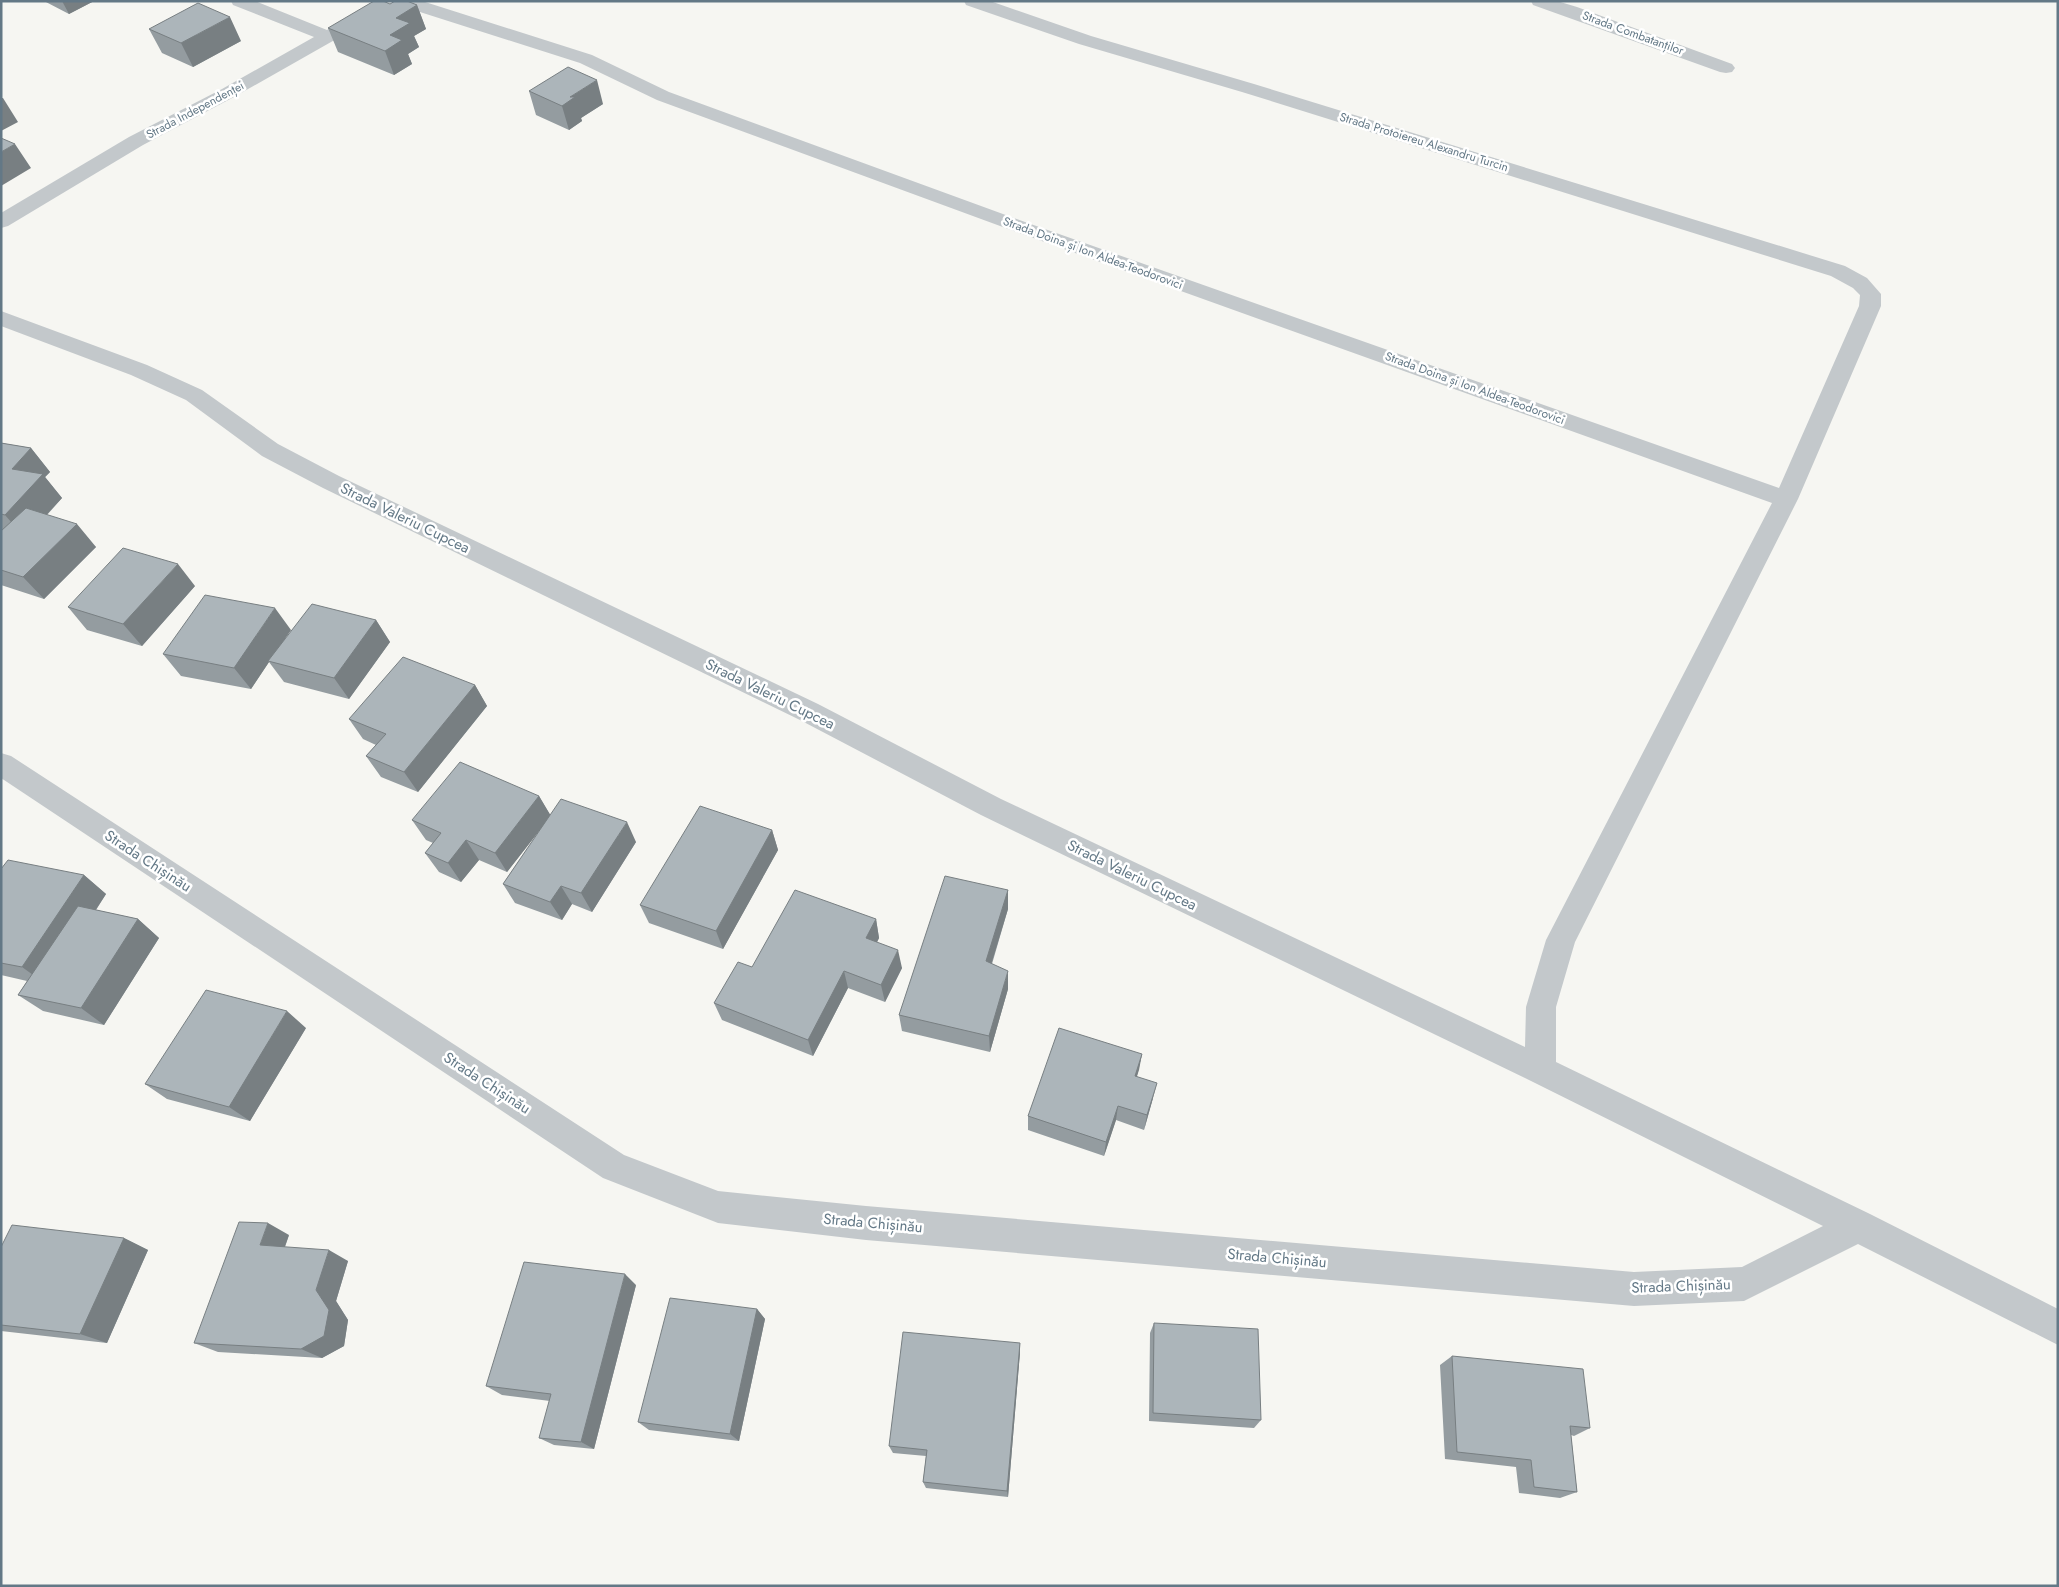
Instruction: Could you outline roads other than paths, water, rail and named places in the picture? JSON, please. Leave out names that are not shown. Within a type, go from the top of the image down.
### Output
[{"type":"street","points":[[239,1],[328,36]]},
{"type":"street","name":"Strada Doina și Ion Aldea-Teodorovici","points":[[404,1],[586,59],[663,96],[1018,226],[1786,499]]},
{"type":"street","name":"Strada Protoiereu Alexandru Turcin","points":[[972,1],[1085,40],[1248,88],[1838,272],[1860,282],[1871,294],[1870,306],[1786,499]]},
{"type":"street","name":"Strada Combatanților","points":[[1539,1],[1726,68]]},
{"type":"street","name":"Strada Independenței","points":[[1,222],[136,141],[228,93],[374,10]]},
{"type":"street","name":"Strada Valeriu Cupcea","points":[[1,318],[139,370],[194,395],[270,450],[331,482],[809,712],[991,807],[1540,1070],[1858,1226],[2058,1328]]},
{"type":"street","points":[[1540,1070],[1541,1006],[1561,940],[1786,499]]},
{"type":"street","name":"Strada Chișinău","points":[[1,764],[614,1167],[718,1207],[886,1224],[1634,1289],[1744,1284],[1858,1226]]}]
